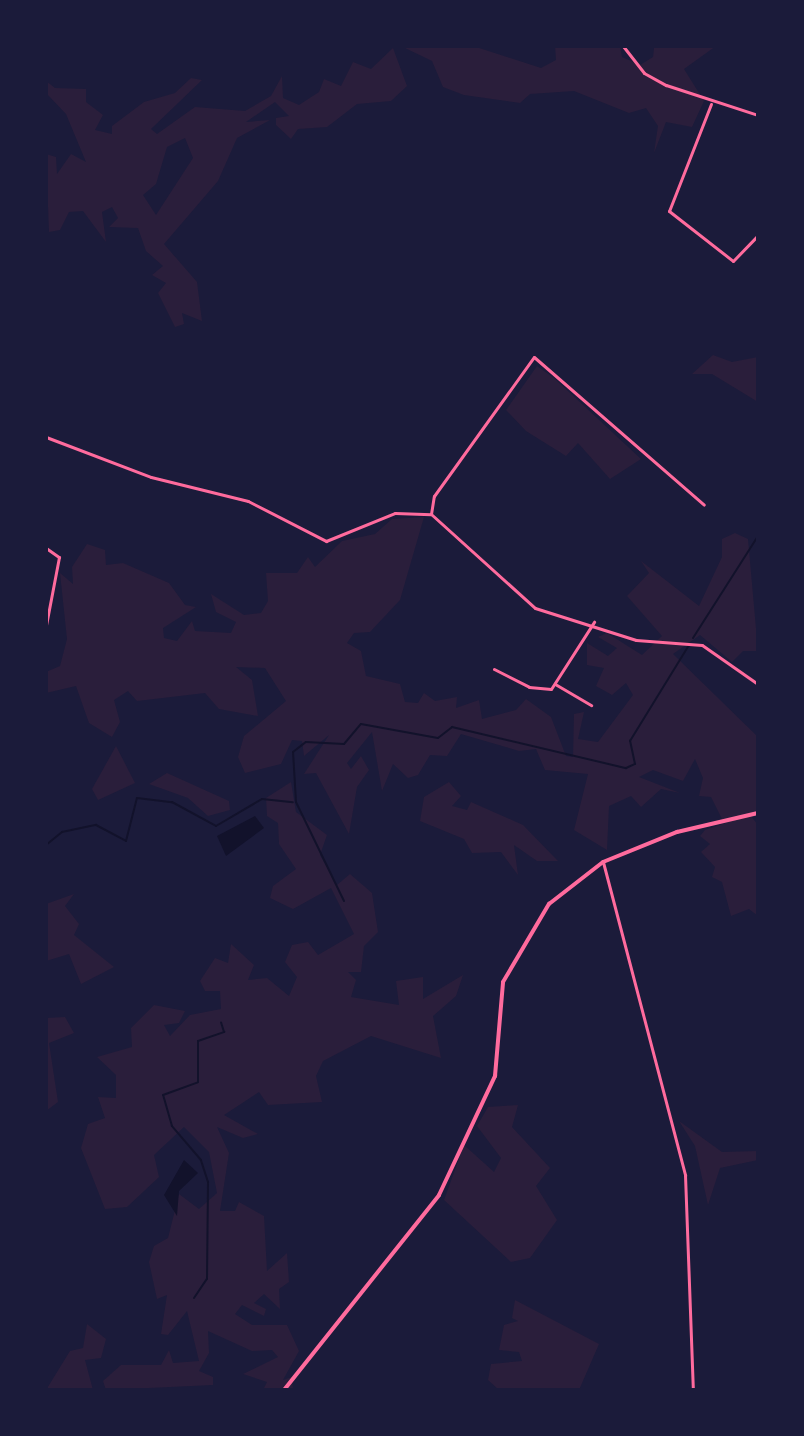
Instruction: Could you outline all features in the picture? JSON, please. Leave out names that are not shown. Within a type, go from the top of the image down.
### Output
[{"type":"main road","points":[[284,1390],[429,1214],[495,1076],[503,982],[514,959],[558,894],[603,862],[677,832],[758,813]]},
{"type":"street","points":[[623,46],[644,73],[711,104],[758,115]]},
{"type":"street","points":[[711,104],[669,211],[733,261],[758,235]]},
{"type":"street","points":[[431,514],[434,496],[534,357],[704,505]]},
{"type":"street","points":[[46,437],[162,481],[248,501],[326,541],[349,538],[395,513],[431,514],[535,608],[594,622],[636,640],[702,645],[758,684]]},
{"type":"street","points":[[46,548],[59,557],[46,625]]},
{"type":"street","points":[[494,669],[537,690],[555,684],[594,622]]},
{"type":"street","points":[[555,684],[591,705]]},
{"type":"street","points":[[603,862],[685,1175],[693,1390]]},
{"type":"shaded area","points":[[473,46],[541,68],[556,60],[555,46],[620,46],[622,57],[640,65],[653,57],[654,48],[716,46],[684,69],[704,101],[692,127],[666,122],[654,153],[658,126],[646,108],[629,113],[574,91],[530,94],[520,103],[464,95],[443,87],[432,61],[403,47]]},
{"type":"shaded area","points":[[393,48],[407,86],[391,101],[357,104],[327,127],[298,129],[291,139],[276,125],[276,118],[289,116],[275,102],[246,122],[270,120],[237,138],[218,181],[164,244],[197,282],[202,321],[182,313],[184,324],[175,327],[158,293],[166,283],[152,275],[163,266],[146,251],[138,228],[109,227],[118,218],[112,207],[102,212],[106,242],[83,211],[69,212],[60,230],[49,232],[46,154],[56,157],[57,174],[71,154],[86,162],[66,114],[46,93],[46,81],[55,88],[86,89],[86,102],[103,115],[95,130],[112,134],[112,126],[144,102],[175,93],[191,78],[202,80],[151,129],[157,134],[195,107],[245,111],[271,96],[282,76],[283,98],[299,105],[319,92],[324,79],[341,86],[353,62],[371,69]],"holes":[[[185,138],[193,158],[156,215],[143,195],[156,184],[167,147]]]},
{"type":"shaded area","points":[[713,355],[732,362],[758,357],[758,402],[712,374],[692,374]]},
{"type":"shaded area","points":[[537,366],[641,459],[610,479],[578,443],[566,456],[526,431],[506,410]]},
{"type":"shaded area","points":[[424,517],[400,600],[370,632],[354,633],[347,643],[361,651],[366,676],[400,684],[405,702],[418,703],[424,693],[435,701],[457,697],[456,708],[479,700],[482,719],[516,710],[526,699],[551,717],[566,756],[573,757],[574,714],[584,712],[578,739],[598,742],[633,695],[626,683],[612,695],[596,686],[604,668],[587,665],[587,643],[608,656],[617,648],[598,637],[607,633],[642,655],[662,636],[627,596],[649,573],[641,561],[699,606],[722,557],[722,539],[735,533],[748,539],[758,651],[743,651],[732,662],[700,635],[673,654],[758,737],[758,810],[750,815],[758,825],[758,916],[749,909],[731,916],[722,882],[712,877],[715,867],[701,852],[710,844],[700,836],[705,830],[740,818],[722,819],[711,797],[699,796],[703,778],[695,759],[683,781],[653,770],[639,777],[680,793],[661,789],[641,807],[631,796],[609,806],[607,850],[574,830],[588,774],[545,770],[536,749],[519,751],[461,734],[447,756],[430,755],[418,775],[408,778],[393,764],[382,791],[372,732],[347,763],[351,769],[361,756],[369,770],[357,787],[349,834],[316,773],[304,774],[329,735],[304,756],[302,741],[292,740],[281,764],[245,773],[238,757],[244,736],[286,701],[265,668],[236,667],[252,680],[258,716],[219,709],[205,693],[137,701],[128,691],[114,700],[120,722],[112,737],[89,723],[76,686],[46,693],[46,672],[60,666],[67,639],[60,573],[73,584],[72,567],[87,544],[105,550],[106,565],[123,563],[169,583],[185,605],[196,607],[163,628],[164,638],[177,641],[192,621],[195,631],[231,633],[236,622],[216,612],[211,594],[244,615],[261,613],[268,601],[266,573],[297,573],[308,557],[315,567],[342,541],[375,534],[392,519]]},
{"type":"shaded area","points":[[116,746],[135,783],[98,800],[92,789]]},
{"type":"shaded area","points":[[167,773],[229,801],[230,810],[208,816],[188,798],[149,784]]},
{"type":"shaded area","points":[[291,782],[296,812],[327,835],[320,855],[337,885],[350,874],[372,893],[378,932],[364,946],[361,972],[348,972],[356,980],[351,997],[399,1005],[396,981],[423,977],[423,999],[463,975],[456,996],[433,1016],[441,1058],[371,1036],[323,1061],[316,1076],[322,1102],[268,1105],[259,1092],[224,1115],[258,1134],[243,1138],[217,1127],[229,1153],[220,1211],[235,1211],[239,1202],[264,1216],[267,1271],[287,1253],[289,1282],[279,1289],[280,1309],[264,1294],[254,1303],[266,1309],[264,1316],[242,1305],[235,1314],[252,1325],[287,1325],[299,1351],[283,1380],[292,1377],[293,1390],[263,1390],[267,1382],[243,1374],[278,1357],[272,1350],[252,1351],[208,1331],[209,1353],[199,1371],[213,1377],[213,1385],[106,1390],[103,1381],[121,1365],[161,1365],[169,1350],[173,1363],[199,1361],[187,1311],[168,1335],[161,1334],[167,1295],[157,1299],[149,1262],[154,1246],[168,1238],[179,1194],[199,1209],[217,1193],[209,1152],[184,1127],[154,1155],[159,1177],[127,1207],[105,1209],[81,1148],[88,1124],[105,1118],[98,1097],[116,1098],[116,1075],[97,1057],[132,1047],[131,1028],[154,1005],[185,1011],[179,1023],[164,1025],[170,1036],[190,1015],[221,1009],[220,991],[205,991],[200,981],[215,958],[228,963],[231,944],[254,965],[248,980],[267,978],[289,996],[297,977],[285,962],[292,945],[308,942],[318,955],[354,934],[331,888],[293,909],[270,898],[273,886],[296,869],[279,844],[278,823],[267,816],[266,798]]},
{"type":"shaded area","points":[[449,782],[461,796],[452,806],[467,810],[471,802],[523,825],[558,861],[537,861],[514,845],[518,875],[501,852],[472,853],[464,839],[420,821],[424,797]]},
{"type":"shaded area","points":[[255,816],[264,828],[226,856],[217,836]]},
{"type":"shaded area","points":[[74,894],[65,906],[79,924],[74,935],[114,967],[81,984],[69,954],[46,961],[46,904]]},
{"type":"shaded area","points":[[65,1017],[74,1033],[49,1043],[58,1102],[46,1111],[46,1018]]},
{"type":"shaded area","points":[[518,1105],[512,1127],[550,1168],[536,1186],[557,1220],[530,1258],[511,1262],[444,1200],[464,1145],[494,1172],[501,1158],[477,1126],[488,1107]]},
{"type":"shaded area","points":[[679,1121],[722,1152],[758,1151],[758,1160],[720,1168],[708,1205],[695,1146]]},
{"type":"shaded area","points":[[184,1160],[198,1173],[179,1191],[177,1216],[164,1195]]},
{"type":"shaded area","points":[[515,1300],[599,1344],[579,1390],[499,1390],[488,1380],[491,1364],[522,1361],[519,1352],[499,1350],[504,1325],[518,1321],[512,1318]]},
{"type":"shaded area","points":[[87,1324],[106,1339],[101,1358],[85,1360],[93,1390],[46,1390],[70,1351],[83,1348]]},
{"type":"waterway","points":[[693,638],[758,536]]},
{"type":"waterway","points":[[344,901],[296,802],[293,752],[306,742],[344,744],[361,724],[438,738],[452,727],[626,768],[635,764],[630,741],[689,645]]},
{"type":"waterway","points":[[46,845],[62,832],[96,825],[126,841],[137,798],[172,802],[216,826],[262,799],[293,802]]},
{"type":"waterway","points":[[194,1298],[207,1279],[208,1182],[201,1160],[172,1126],[163,1095],[198,1082],[198,1041],[224,1032],[221,1022]]}]
